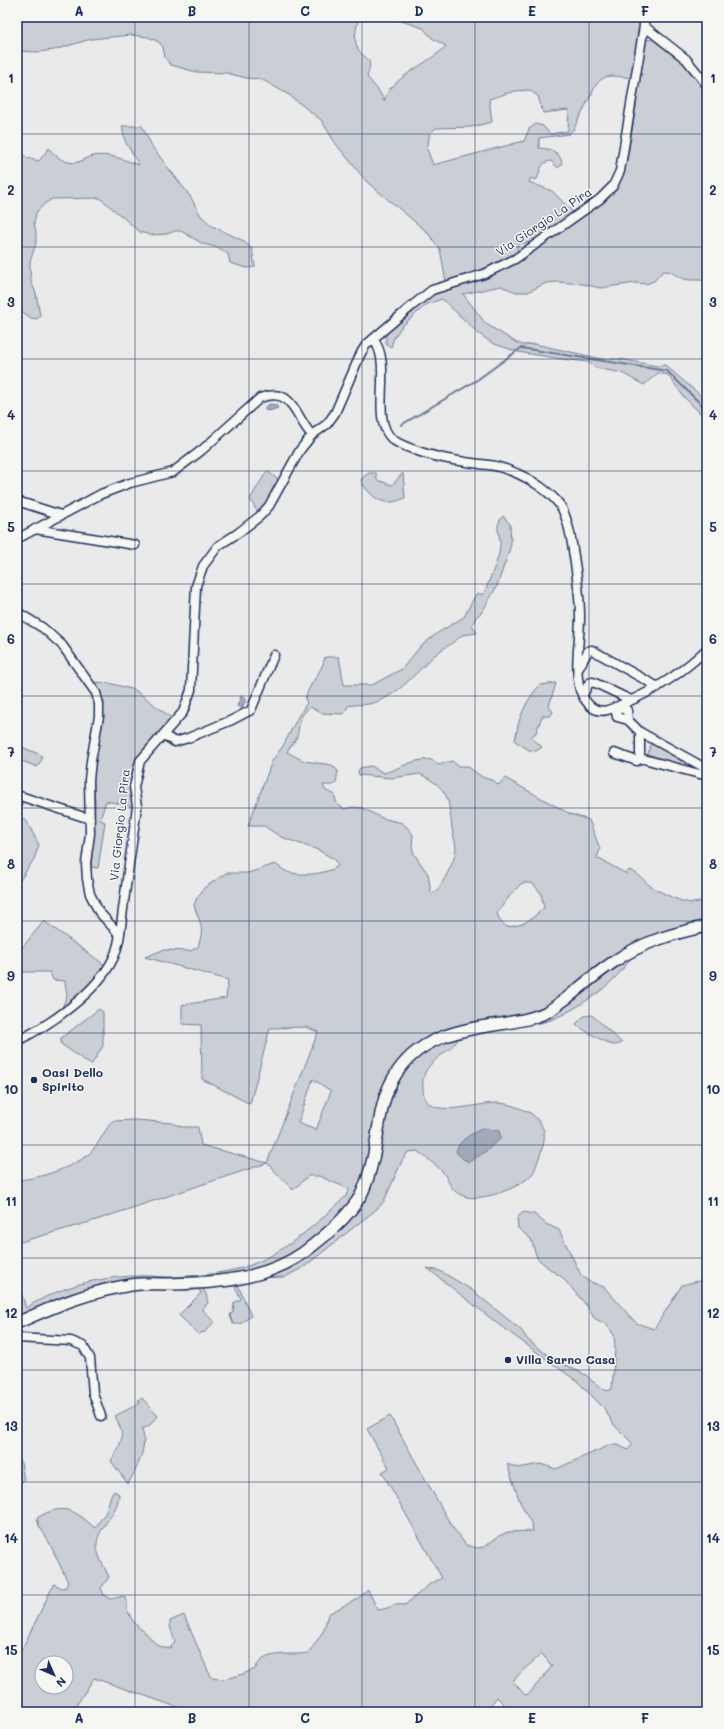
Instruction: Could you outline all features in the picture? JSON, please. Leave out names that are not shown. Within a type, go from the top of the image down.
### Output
[{"type":"street","name":"Via Giorgio La Pira","points":[[17,1041],[61,1014],[82,997],[106,970],[117,948],[137,806],[134,788],[136,773],[140,761],[183,712],[191,690],[196,586],[203,566],[218,546],[238,533],[269,506],[300,450],[312,435],[324,427],[330,420],[338,406],[361,353],[373,339],[432,290],[484,274],[515,259],[600,199],[610,190],[617,178],[623,156],[644,26],[644,17]]},
{"type":"street","points":[[644,26],[686,59],[707,85]]},
{"type":"street","points":[[373,339],[379,345],[382,357],[383,416],[387,432],[392,438],[400,444],[440,458],[498,467],[514,472],[549,494],[561,506],[568,526],[578,577],[580,617],[578,668],[580,690],[591,707],[604,711],[658,687],[685,669],[707,649]]},
{"type":"street","points":[[17,539],[101,494],[130,482],[173,472],[202,450],[260,398],[278,394],[286,398],[292,403],[312,435]]},
{"type":"street","points":[[17,501],[61,516]]},
{"type":"street","points":[[35,529],[135,545]]},
{"type":"street","points":[[17,612],[43,628],[62,645],[96,693],[100,716],[90,774],[90,834],[86,863],[87,879],[90,894],[99,912],[119,934]]},
{"type":"street","points":[[578,668],[588,651],[592,650],[658,687]]},
{"type":"street","points":[[164,735],[175,742],[232,720],[251,710],[274,655]]},
{"type":"street","points":[[583,695],[589,683],[594,682],[631,700]]},
{"type":"street","points":[[615,707],[617,717],[628,720],[640,732],[707,769]]},
{"type":"street","points":[[640,732],[640,758]]},
{"type":"street","points":[[614,753],[637,761],[640,758],[707,776]]},
{"type":"street","points":[[17,795],[90,819]]},
{"type":"street","points":[[17,1323],[60,1304],[94,1293],[133,1284],[226,1281],[266,1272],[301,1254],[330,1231],[349,1211],[361,1195],[374,1155],[379,1123],[386,1096],[394,1079],[416,1052],[432,1041],[452,1033],[474,1027],[530,1019],[550,1010],[616,960],[641,946],[681,932],[707,926]]},
{"type":"street","points":[[17,1338],[71,1341],[83,1346],[90,1358],[93,1393],[101,1416]]},
{"type":"shaded area","points":[[17,17],[360,17],[357,24],[356,45],[369,62],[370,65],[367,77],[379,91],[384,101],[389,90],[398,81],[440,52],[446,46],[432,38],[423,28],[389,17],[641,17],[633,77],[609,76],[600,80],[573,130],[569,134],[539,138],[539,148],[557,153],[562,164],[558,168],[551,161],[545,163],[541,167],[537,179],[535,180],[531,178],[529,182],[552,191],[573,212],[573,215],[534,242],[518,244],[517,255],[499,265],[446,282],[440,249],[426,231],[367,182],[336,144],[321,120],[289,95],[261,79],[246,78],[227,73],[196,72],[171,65],[165,58],[163,47],[159,42],[148,37],[131,35],[91,39],[54,50],[38,52],[17,51]],"holes":[[[529,90],[538,96],[543,113],[569,110],[568,131],[550,134],[543,126],[536,124],[529,129],[524,141],[433,165],[427,149],[430,133],[436,128],[471,127],[492,122],[489,99],[515,91]]]},
{"type":"shaded area","points":[[646,39],[653,40],[684,64],[707,90],[707,281],[684,279],[669,272],[663,271],[654,281],[646,284],[636,283],[600,288],[583,284],[558,282],[546,283],[528,292],[516,292],[501,286],[463,294],[486,324],[517,343],[523,345],[535,344],[602,359],[620,359],[657,366],[665,365],[707,401],[707,420],[684,397],[668,375],[658,373],[644,385],[622,373],[596,368],[588,362],[518,352],[492,343],[478,333],[442,299],[427,304],[401,327],[394,338],[391,347],[386,344],[386,333],[427,298],[448,287],[485,279],[511,266],[617,187],[627,161],[636,106],[643,43]]},
{"type":"shaded area","points":[[122,126],[142,126],[153,148],[190,196],[201,216],[212,226],[242,240],[252,249],[255,267],[247,268],[230,263],[228,254],[219,248],[203,244],[181,231],[150,235],[140,232],[100,198],[52,199],[44,204],[36,213],[34,223],[36,243],[30,262],[31,282],[36,293],[40,316],[37,319],[31,318],[20,310],[17,313],[17,148],[27,158],[39,161],[49,148],[62,160],[74,163],[89,157],[105,155],[139,165],[125,141]]},
{"type":"shaded area","points":[[267,471],[281,482],[274,495],[258,513],[250,499]]},
{"type":"shaded area","points":[[369,473],[376,473],[377,480],[392,485],[403,473],[405,498],[398,501],[385,502],[375,497],[361,482],[362,478]]},
{"type":"shaded area","points":[[503,516],[510,524],[511,545],[497,586],[482,612],[476,617],[472,625],[477,633],[462,635],[435,655],[397,691],[379,701],[369,704],[348,706],[344,714],[322,713],[310,707],[302,716],[296,739],[287,752],[304,761],[332,765],[338,771],[336,783],[333,785],[323,785],[326,791],[334,794],[337,804],[344,809],[353,807],[362,808],[382,818],[402,823],[408,828],[413,835],[412,846],[414,854],[428,874],[431,893],[437,891],[442,883],[456,852],[450,809],[446,795],[430,779],[420,774],[391,778],[359,775],[358,771],[360,768],[371,766],[384,773],[420,760],[434,761],[438,765],[452,761],[458,766],[467,766],[482,777],[494,781],[498,785],[505,778],[570,814],[589,820],[600,849],[597,858],[627,874],[629,870],[632,871],[640,876],[649,885],[676,899],[696,903],[707,898],[707,921],[642,939],[628,962],[613,980],[585,1002],[557,1018],[545,1022],[525,1024],[511,1016],[460,1028],[457,1041],[429,1066],[423,1078],[423,1092],[424,1097],[430,1104],[438,1108],[447,1109],[491,1103],[503,1103],[526,1111],[533,1115],[542,1125],[544,1130],[544,1141],[536,1168],[528,1178],[521,1183],[493,1195],[474,1198],[467,1197],[456,1192],[441,1170],[429,1160],[417,1151],[408,1152],[402,1161],[384,1201],[378,1208],[304,1267],[285,1277],[126,1282],[17,1317],[17,1283],[26,1308],[51,1294],[79,1284],[107,1278],[140,1276],[169,1277],[217,1273],[245,1267],[259,1262],[299,1237],[324,1217],[346,1196],[349,1189],[319,1176],[308,1176],[293,1190],[267,1163],[318,1032],[306,1027],[270,1028],[250,1104],[202,1079],[201,1025],[182,1024],[182,1005],[226,998],[228,980],[145,957],[163,950],[190,951],[198,947],[201,935],[201,926],[194,905],[204,888],[226,873],[248,873],[275,864],[290,873],[310,874],[322,873],[338,866],[334,859],[318,850],[281,837],[264,826],[248,826],[272,761],[283,746],[307,703],[305,699],[307,693],[321,668],[325,657],[339,657],[344,685],[372,685],[402,669],[419,648],[436,634],[464,617],[476,594],[484,594],[494,570],[500,546],[498,524]],"holes":[[[522,883],[532,883],[541,893],[544,908],[527,921],[519,925],[507,927],[500,921],[497,913],[511,894]],[[313,1079],[331,1091],[316,1130],[298,1123]]]},
{"type":"shaded area","points":[[96,682],[109,683],[135,690],[174,720],[138,760],[135,807],[106,801],[100,820],[105,822],[98,868],[91,867],[95,818],[95,766],[102,718],[100,694]]},
{"type":"shaded area","points":[[556,683],[549,706],[553,712],[550,716],[542,716],[536,733],[531,737],[542,747],[536,751],[529,750],[515,741],[518,725],[523,711],[530,697],[540,685]]},
{"type":"shaded area","points":[[651,743],[681,760],[679,765],[648,754]]},
{"type":"shaded area","points":[[17,745],[41,755],[42,759],[37,767],[17,759]]},
{"type":"shaded area","points":[[17,795],[24,797],[19,817],[26,820],[39,845],[34,859],[17,885]]},
{"type":"shaded area","points":[[44,921],[106,966],[87,989],[61,1010],[67,996],[65,981],[53,980],[50,972],[22,972],[17,969],[17,954]]},
{"type":"shaded area","points":[[99,1009],[103,1012],[103,1046],[91,1065],[61,1044],[61,1038]]},
{"type":"shaded area","points":[[592,1015],[622,1043],[614,1045],[610,1044],[576,1024],[584,1016]]},
{"type":"shaded area","points":[[136,1120],[172,1123],[182,1127],[198,1127],[201,1145],[267,1163],[93,1221],[17,1243],[17,1180],[46,1175],[76,1163],[91,1152],[112,1121]]},
{"type":"shaded area","points":[[523,1212],[534,1214],[546,1224],[559,1230],[581,1275],[588,1281],[604,1287],[636,1323],[654,1329],[682,1285],[702,1280],[707,1281],[707,1712],[511,1712],[497,1697],[485,1712],[191,1712],[94,1678],[72,1712],[17,1712],[17,1659],[54,1584],[62,1588],[66,1587],[68,1582],[47,1538],[39,1526],[37,1518],[46,1513],[54,1510],[68,1510],[81,1517],[95,1528],[106,1512],[111,1495],[114,1491],[119,1494],[115,1509],[99,1534],[97,1541],[99,1555],[109,1577],[101,1588],[104,1595],[110,1599],[124,1596],[131,1618],[138,1627],[158,1646],[170,1648],[175,1642],[170,1621],[184,1615],[212,1678],[223,1679],[255,1669],[265,1658],[271,1656],[309,1653],[324,1630],[328,1614],[357,1599],[368,1590],[378,1610],[398,1605],[405,1605],[430,1584],[442,1578],[382,1472],[389,1468],[367,1429],[390,1416],[451,1525],[466,1545],[477,1548],[484,1547],[499,1536],[508,1532],[533,1531],[531,1523],[520,1502],[507,1464],[518,1468],[540,1464],[556,1469],[610,1445],[618,1445],[628,1450],[633,1444],[614,1425],[604,1408],[578,1382],[498,1324],[427,1268],[440,1271],[472,1290],[521,1330],[528,1340],[543,1352],[557,1361],[586,1375],[607,1391],[612,1389],[615,1349],[614,1335],[607,1325],[594,1318],[587,1306],[561,1276],[537,1258],[531,1239],[518,1228],[517,1218]],"holes":[[[542,1654],[552,1666],[530,1693],[525,1695],[513,1681]]]},
{"type":"shaded area","points":[[233,1283],[237,1283],[251,1316],[240,1324],[233,1324],[230,1315],[233,1312],[234,1303],[241,1299]]},
{"type":"shaded area","points":[[197,1287],[202,1287],[206,1294],[208,1303],[202,1309],[214,1322],[204,1333],[202,1332],[199,1335],[179,1315],[201,1293]]},
{"type":"shaded area","points":[[142,1398],[158,1416],[149,1426],[142,1429],[144,1443],[143,1451],[138,1465],[128,1484],[111,1461],[118,1449],[121,1439],[121,1429],[115,1416],[140,1403],[138,1400]]},
{"type":"shaded area","points":[[17,1458],[21,1463],[24,1480],[17,1487]]},
{"type":"water","points":[[270,404],[276,405],[278,408],[269,411],[265,410],[265,407]]},
{"type":"water","points":[[241,696],[246,699],[242,708],[237,706]]},
{"type":"water","points":[[483,1128],[499,1131],[501,1138],[485,1152],[469,1162],[463,1159],[456,1152],[458,1147],[466,1137]]},
{"type":"waterway","points":[[401,425],[477,380],[521,348],[667,371],[707,410]]},
{"type":"place","name":"Oasi Dello Spirito","points":[[34,1080]]},
{"type":"place","name":"Villa Sarno Casa","points":[[508,1360]]}]
